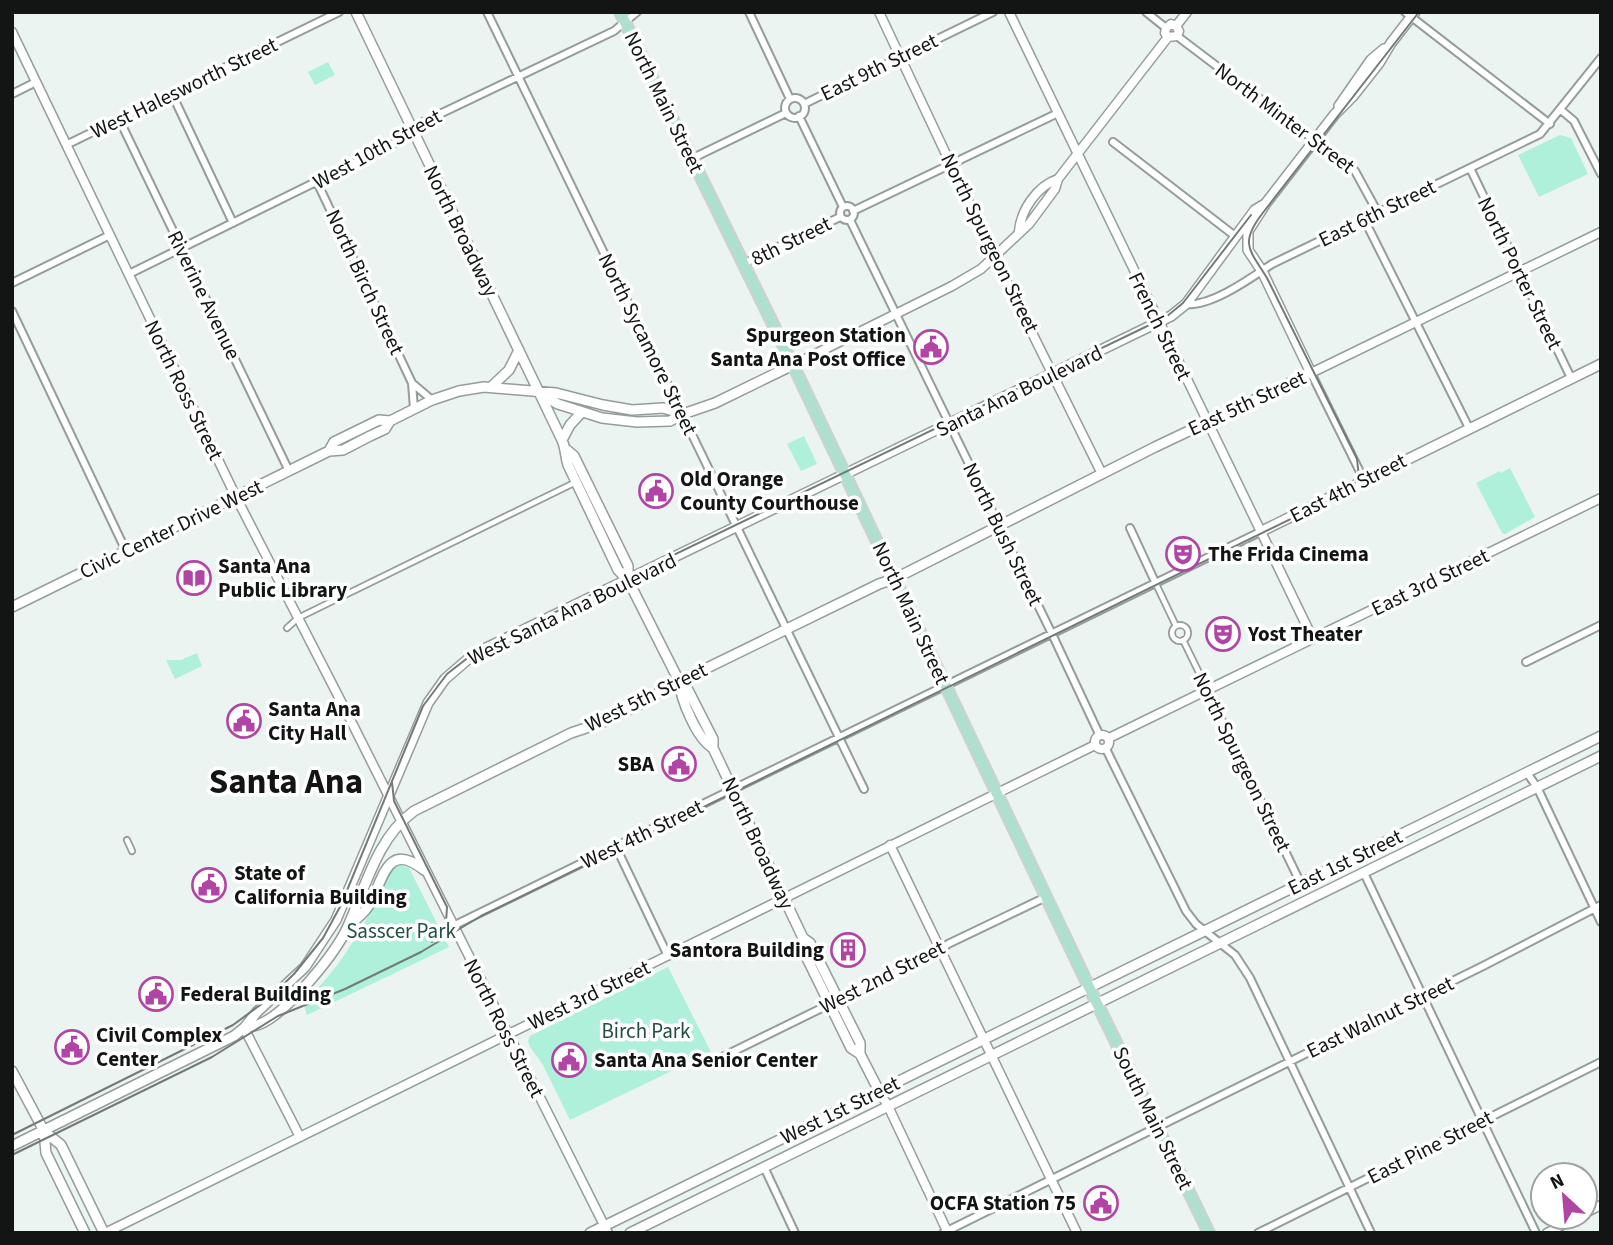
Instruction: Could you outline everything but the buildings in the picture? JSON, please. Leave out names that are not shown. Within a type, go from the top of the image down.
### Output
[{"type":"main road","name":"North Broadway","points":[[356,12],[562,440],[574,456],[628,566],[628,580]]},
{"type":"main road","points":[[1311,373],[1262,271],[1248,250],[1248,231],[1266,203],[1335,114],[1344,96],[1371,60],[1391,43],[1410,14]]},
{"type":"main road","name":"North Main Street","points":[[622,17],[793,365],[1089,987]]},
{"type":"main road","name":"Santa Ana Boulevard","points":[[880,458],[1158,323],[1186,303],[1255,210],[1266,203]]},
{"type":"main road","points":[[491,387],[509,370],[519,350]]},
{"type":"main road","name":"East 4th Street","points":[[1260,532],[1601,364]]},
{"type":"main road","name":"Civic Center Drive West","points":[[539,393],[558,404],[602,418],[636,422],[670,421],[715,403],[793,365]]},
{"type":"main road","name":"East 5th Street","points":[[894,579],[1206,422],[1311,373]]},
{"type":"main road","name":"Civic Center Drive West","points":[[13,604],[289,471],[332,447],[343,450],[384,429],[390,421],[432,400],[459,391],[491,387],[556,393],[632,410],[663,408],[683,414]]},
{"type":"main road","points":[[562,440],[570,425],[582,412]]},
{"type":"main road","name":"North Broadway","points":[[567,450],[565,458],[618,570],[628,580],[679,681],[688,690],[713,739],[713,748],[783,898],[803,938],[810,943],[834,1002],[860,1043],[860,1054],[878,1091]]},
{"type":"main road","name":"West Santa Ana Boulevard","points":[[12,1146],[223,1042],[244,1028],[257,1012],[305,967],[346,900],[428,703],[439,686],[460,664],[494,644],[880,458]]},
{"type":"main road","name":"West 5th Street","points":[[400,821],[414,811],[571,733],[614,717],[679,681],[894,579]]},
{"type":"main road","name":"East 1st Street","points":[[1089,987],[1601,736]]},
{"type":"main road","name":"East 1st Street","points":[[1097,1003],[1601,756]]},
{"type":"main road","name":"West Santa Ana Boulevard","points":[[244,1028],[262,1023],[296,995],[322,965],[348,926],[380,853],[400,821]]},
{"type":"main road","points":[[348,926],[370,903],[391,862],[401,859],[413,862],[424,870]]},
{"type":"main road","name":"South Main Street","points":[[1089,987],[1209,1233]]},
{"type":"main road","name":"West 1st Street","points":[[590,1233],[606,1229],[1089,987]]},
{"type":"main road","name":"West 1st Street","points":[[630,1233],[1097,1003]]},
{"type":"main road","points":[[12,1071],[44,1130],[61,1145],[104,1233]]},
{"type":"main road","points":[[44,1130],[46,1153],[85,1233]]},
{"type":"street","name":"West Halesworth Street","points":[[66,145],[339,12]]},
{"type":"street","name":"North Sycamore Street","points":[[487,12],[864,789]]},
{"type":"street","name":"West 10th Street","points":[[129,274],[401,140],[423,122],[614,31],[622,17],[637,12]]},
{"type":"street","points":[[749,12],[790,99]]},
{"type":"street","name":"North Spurgeon Street","points":[[879,12],[995,258],[1102,474]]},
{"type":"street","name":"East 9th Street","points":[[804,104],[993,12]]},
{"type":"street","name":"French Street","points":[[1009,12],[1313,639]]},
{"type":"street","points":[[1146,12],[1166,27]]},
{"type":"street","points":[[1176,26],[1187,12]]},
{"type":"street","points":[[1410,14],[1550,124]]},
{"type":"street","points":[[1166,27],[1171,24],[1176,26]]},
{"type":"street","points":[[793,365],[952,286],[995,258],[1036,215],[1077,154],[1178,31],[1176,26]]},
{"type":"street","points":[[1166,27],[1165,33],[1172,36]]},
{"type":"street","name":"North Ross Street","points":[[12,32],[236,497],[606,1229]]},
{"type":"street","name":"North Minter Street","points":[[1172,36],[1360,176],[1378,213]]},
{"type":"street","name":"East 6th Street","points":[[1186,303],[1199,304],[1364,219],[1540,134],[1601,58]]},
{"type":"street","points":[[12,94],[37,82]]},
{"type":"street","points":[[172,94],[233,223]]},
{"type":"street","points":[[797,98],[804,104],[805,110],[799,116],[791,117],[786,113],[786,103],[790,99],[797,98]]},
{"type":"street","points":[[1561,110],[1574,121],[1601,174]]},
{"type":"street","points":[[691,159],[786,113]]},
{"type":"street","name":"8th Street","points":[[853,211],[1058,113]]},
{"type":"street","points":[[799,116],[843,207]]},
{"type":"street","name":"Riverine Avenue","points":[[119,119],[289,471]]},
{"type":"street","points":[[1114,142],[1235,236]]},
{"type":"street","name":"North Porter Street","points":[[1470,168],[1571,378]]},
{"type":"street","name":"North Birch Street","points":[[317,182],[412,383],[414,409]]},
{"type":"street","points":[[848,206],[853,211],[854,215],[850,220],[840,217],[843,207],[848,206]]},
{"type":"street","name":"8th Street","points":[[743,264],[840,217]]},
{"type":"street","points":[[1364,219],[1469,428]]},
{"type":"street","name":"North Bush Street","points":[[850,220],[1104,737]]},
{"type":"street","name":"East 5th Street","points":[[1311,373],[1601,232]]},
{"type":"street","points":[[12,283],[110,235]]},
{"type":"street","points":[[12,311],[126,551]]},
{"type":"street","points":[[1311,373],[1364,480]]},
{"type":"street","name":"North Birch Street","points":[[412,383],[432,400]]},
{"type":"street","points":[[287,628],[298,618],[576,482]]},
{"type":"street","name":"East 3rd Street","points":[[1104,737],[1207,690],[1601,498]]},
{"type":"street","name":"North Spurgeon Street","points":[[1130,528],[1176,626]]},
{"type":"street","name":"East 4th Street","points":[[945,686],[1260,532]]},
{"type":"street","name":"North Spurgeon Street","points":[[1182,625],[1186,629],[1188,634],[1183,640],[1177,641],[1172,637],[1176,626],[1182,625]]},
{"type":"street","points":[[1526,662],[1601,625]]},
{"type":"street","name":"North Spurgeon Street","points":[[1183,640],[1301,884]]},
{"type":"street","name":"West 4th Street","points":[[453,926],[945,686]]},
{"type":"street","points":[[1104,737],[1110,744],[1106,749],[1099,749],[1096,739],[1104,737]]},
{"type":"street","points":[[997,793],[1096,745]]},
{"type":"street","points":[[1106,749],[1186,911],[1234,955],[1250,978],[1371,1233]]},
{"type":"street","points":[[1527,773],[1537,787],[1597,906],[1601,922]]},
{"type":"street","name":"West 3rd Street","points":[[104,1233],[997,793]]},
{"type":"street","points":[[127,841],[132,850]]},
{"type":"street","points":[[890,845],[1077,1233]]},
{"type":"street","points":[[616,847],[668,956]]},
{"type":"street","points":[[1364,873],[1536,1233]]},
{"type":"street","name":"West 2nd Street","points":[[718,1059],[1046,897]]},
{"type":"street","name":"East Walnut Street","points":[[946,1232],[1423,996],[1597,906]]},
{"type":"street","points":[[244,1028],[300,1137]]},
{"type":"street","name":"East Pine Street","points":[[1258,1233],[1601,1062]]},
{"type":"street","points":[[878,1091],[888,1106],[946,1232]]},
{"type":"street","points":[[764,1167],[795,1233]]},
{"type":"green space","points":[[328,62],[335,75],[315,85],[308,72]]},
{"type":"green space","points":[[1560,135],[1571,138],[1588,174],[1539,197],[1518,155]]},
{"type":"green space","points":[[804,436],[817,464],[801,471],[787,444]]},
{"type":"green space","points":[[1510,468],[1535,517],[1505,534],[1502,533],[1476,483]]},
{"type":"green space","points":[[197,653],[202,666],[175,679],[166,660],[181,660]]},
{"type":"green space","name":"Sasscer Park","points":[[400,865],[409,868],[449,947],[307,1015],[303,1002],[331,973],[355,940],[392,868]]},
{"type":"green space","name":"Birch Park","points":[[668,967],[711,1052],[570,1120],[543,1065],[530,1047],[530,1036]]},
{"type":"tram line","points":[[12,1155],[212,1057],[278,1016],[345,989],[421,952],[481,916],[1350,490],[1359,477],[1357,459],[1252,253],[1249,240],[1262,214],[1419,12]]},
{"type":"tram line","points":[[12,1135],[233,1025],[267,1000],[294,974],[323,938],[341,905],[423,706],[447,674],[479,649],[1166,317],[1183,303],[1251,215]]},
{"type":"tram line","points":[[392,782],[394,801],[447,907],[446,922],[432,942]]},
{"type":"place","name":"Spurgeon Station Santa Ana Post Office","points":[[931,347]]},
{"type":"place","name":"Old Orange County Courthouse","points":[[656,491]]},
{"type":"place","name":"The Frida Cinema","points":[[1183,554]]},
{"type":"place","name":"Santa Ana Public Library","points":[[194,578]]},
{"type":"place","name":"Yost Theater","points":[[1223,634]]},
{"type":"place","name":"Santa Ana City Hall","points":[[244,721]]},
{"type":"place","name":"SBA","points":[[679,764]]},
{"type":"place","name":"State of California Building","points":[[209,885]]},
{"type":"place","name":"Santora Building","points":[[848,950]]},
{"type":"place","name":"Federal Building","points":[[156,994]]},
{"type":"place","name":"Civil Complex Center","points":[[72,1047]]},
{"type":"place","name":"Santa Ana Senior Center","points":[[569,1060]]},
{"type":"place","name":"OCFA Station 75","points":[[1101,1203]]},
{"type":"district","name":"Santa Ana","points":[[286,782]]}]
